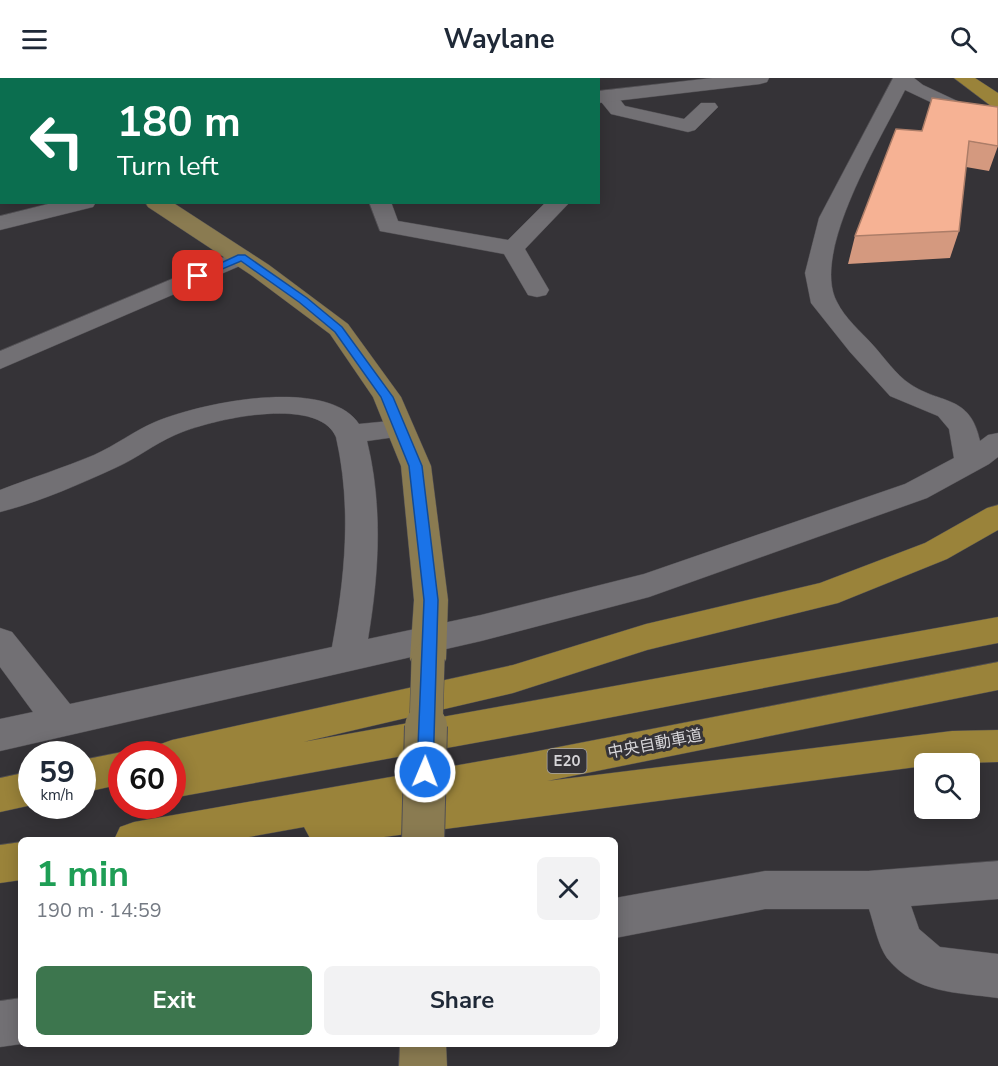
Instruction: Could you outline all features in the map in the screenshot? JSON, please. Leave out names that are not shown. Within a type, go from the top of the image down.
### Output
[{"type":"highway","points":[[963,78],[998,102]]},
{"type":"highway","points":[[984,78],[998,86]]},
{"type":"highway","points":[[186,753],[513,679],[646,637],[826,594],[936,551],[998,516]]},
{"type":"highway","points":[[186,779],[540,716],[998,630]]},
{"type":"highway","name":"中央自動車道","points":[[151,837],[532,768],[998,676]]},
{"type":"highway","points":[[242,837],[952,747],[998,746]]},
{"type":"highway","points":[[0,795],[18,791]]},
{"type":"highway","points":[[0,811],[18,808]]},
{"type":"highway","points":[[0,866],[18,863]]},
{"type":"main road","points":[[159,204],[242,257],[303,300],[339,329],[387,397],[416,466],[431,600],[423,837]]},
{"type":"main road","points":[[423,1047],[423,1066]]},
{"type":"street","points":[[603,96],[760,78]]},
{"type":"street","points":[[970,462],[963,427],[948,410],[900,390],[859,346],[824,303],[818,273],[830,218],[902,78],[916,89],[998,128]]},
{"type":"street","points":[[603,96],[618,110],[688,126],[708,107]]},
{"type":"street","points":[[0,224],[77,204]]},
{"type":"street","points":[[381,204],[388,226],[513,248]]},
{"type":"street","points":[[513,248],[557,204]]},
{"type":"street","points":[[513,248],[537,290]]},
{"type":"street","points":[[0,361],[242,257]]},
{"type":"street","points":[[0,502],[118,455],[167,427],[219,413],[266,405],[299,404],[326,411],[345,424],[355,449],[357,470],[361,576],[348,658]]},
{"type":"street","points":[[349,434],[400,429]]},
{"type":"street","points":[[0,735],[348,658],[429,650],[650,585],[916,491],[970,462],[998,442]]},
{"type":"street","points":[[0,641],[62,722]]},
{"type":"street","points":[[618,917],[765,890],[884,889],[998,880]]},
{"type":"street","points":[[884,889],[902,942],[930,967],[998,976]]},
{"type":"street","points":[[0,1024],[18,1021]]},
{"type":"building","points":[[932,98],[998,107],[998,146],[969,141],[959,231],[855,236],[896,129],[922,131]]},
{"type":"route","points":[[198,276],[242,257],[303,300],[339,329],[387,397],[416,466],[431,600],[425,772]]}]
